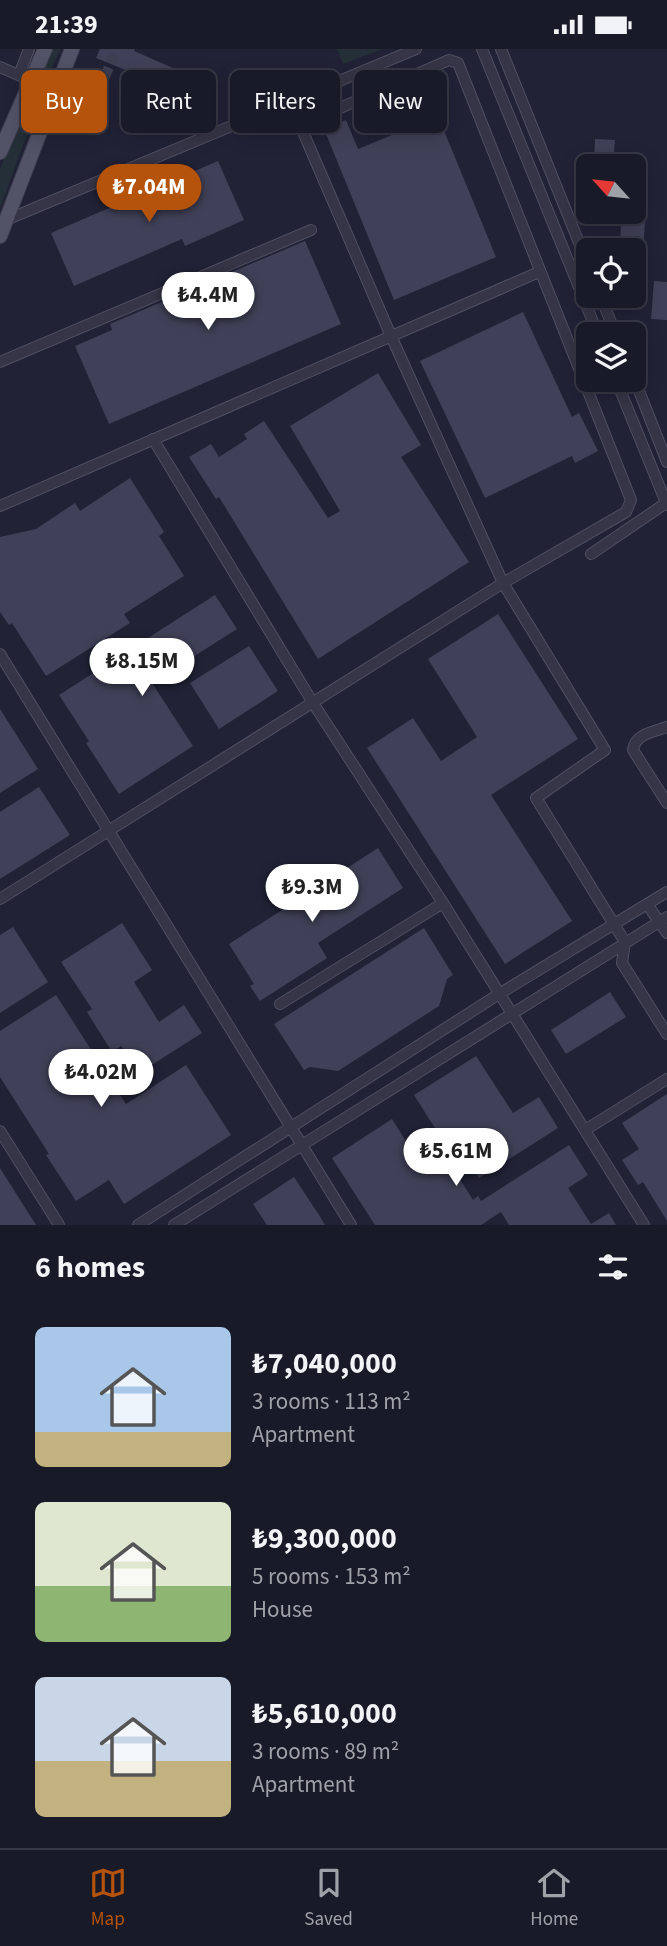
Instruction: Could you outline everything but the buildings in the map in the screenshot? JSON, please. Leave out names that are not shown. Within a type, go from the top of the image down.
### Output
[{"type":"main road","points":[[31,70],[45,49]]},
{"type":"main road","points":[[0,236],[72,49]]},
{"type":"main road","points":[[0,152],[21,92]]},
{"type":"street","points":[[27,70],[29,49]]},
{"type":"street","points":[[6,220],[416,49]]},
{"type":"street","points":[[482,49],[576,281]]},
{"type":"street","points":[[501,49],[577,238]]},
{"type":"street","points":[[0,899],[503,583],[626,512],[631,500],[458,63],[449,60],[306,123],[303,132],[391,336],[503,583],[605,750],[536,798],[625,942],[622,963],[667,1034]]},
{"type":"street","points":[[0,67],[21,76]]},
{"type":"street","points":[[0,362],[312,230]]},
{"type":"street","points":[[0,506],[539,272]]},
{"type":"street","points":[[591,554],[667,504],[621,392]]},
{"type":"street","points":[[639,392],[667,462]]},
{"type":"street","points":[[153,439],[313,703],[443,903],[645,1225]]},
{"type":"street","points":[[0,654],[351,1225]]},
{"type":"street","points":[[667,727],[639,737],[634,743],[634,750],[667,803]]},
{"type":"street","points":[[138,1225],[499,994],[667,892]]},
{"type":"street","points":[[281,1004],[443,903]]},
{"type":"street","points":[[647,904],[663,919],[667,933]]},
{"type":"street","points":[[174,1225],[663,919]]},
{"type":"street","points":[[585,1130],[667,1079]]},
{"type":"street","points":[[0,1131],[59,1225]]},
{"type":"shaded area","points":[[51,49],[61,49],[51,70],[42,70]]},
{"type":"shaded area","points":[[337,49],[382,49],[343,64]]},
{"type":"shaded area","points":[[21,120],[21,133],[28,133],[0,208],[0,169]]},
{"type":"tunnel","points":[[107,72],[116,49]]}]
